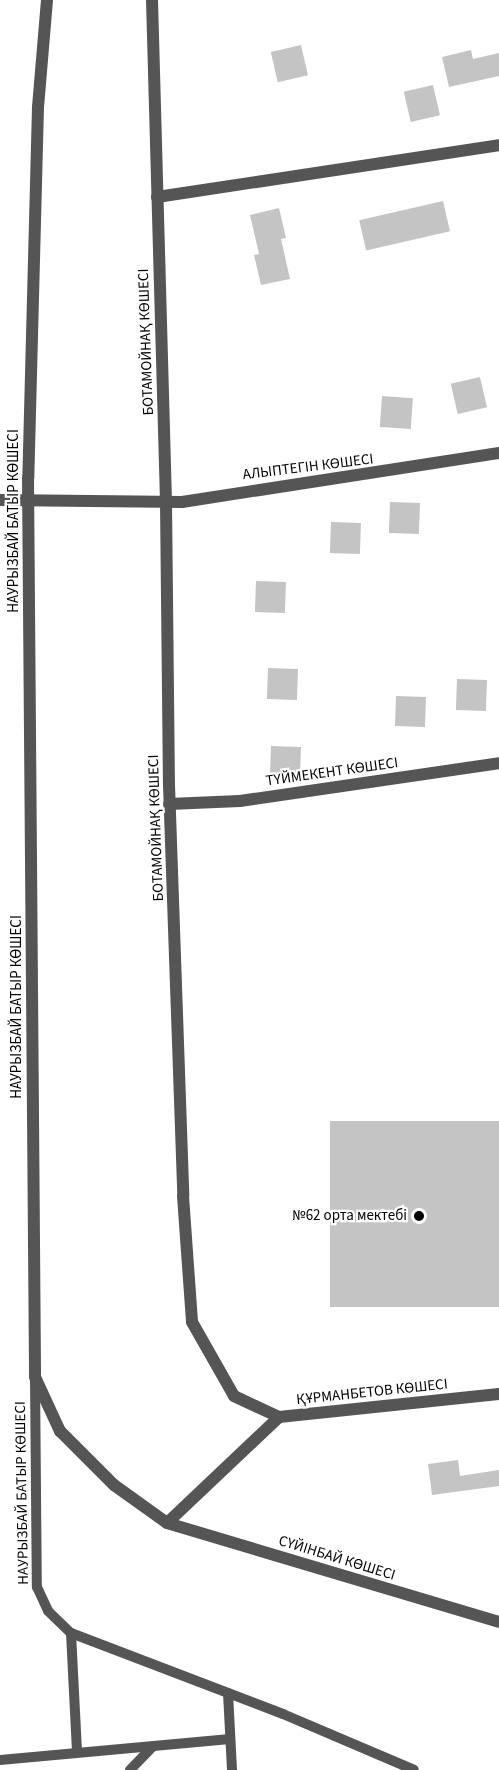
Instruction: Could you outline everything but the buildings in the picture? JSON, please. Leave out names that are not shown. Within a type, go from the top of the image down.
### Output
[{"type":"street","name":"НАУРЫЗБАЙ БАТЫР КӨШЕСІ","points":[[34,1377],[28,500],[38,107],[48,0]]},
{"type":"street","name":"БОТАМОЙНАҚ КӨШЕСІ","points":[[152,0],[166,502],[170,804],[183,1196],[192,1322],[234,1396],[279,1417]]},
{"type":"street","points":[[157,197],[499,145]]},
{"type":"street","name":"АЛЫПТЕГІН КӨШЕСІ","points":[[0,500],[166,502],[325,482],[499,453]]},
{"type":"street","name":"ТҮЙМЕКЕНТ КӨШЕСІ","points":[[170,804],[240,801],[499,763]]},
{"type":"street","points":[[34,1377],[60,1431],[114,1485],[167,1523]]},
{"type":"street","name":"ҚҰРМАНБЕТОВ КӨШЕСІ","points":[[167,1523],[279,1417],[499,1394]]},
{"type":"street","name":"СҮЙІНБАЙ КӨШЕСІ","points":[[167,1523],[499,1622]]},
{"type":"lane","name":"НАУРЫЗБАЙ БАТЫР КӨШЕСІ","points":[[34,1377],[37,1587],[48,1611],[71,1633],[228,1693],[414,1770]]},
{"type":"lane","points":[[71,1633],[77,1752]]},
{"type":"lane","points":[[228,1693],[232,1770]]},
{"type":"lane","points":[[0,1760],[230,1739]]},
{"type":"lane","points":[[130,1770],[153,1746]]},
{"type":"place","name":"№62 орта мектебі","points":[[419,1216]]}]
